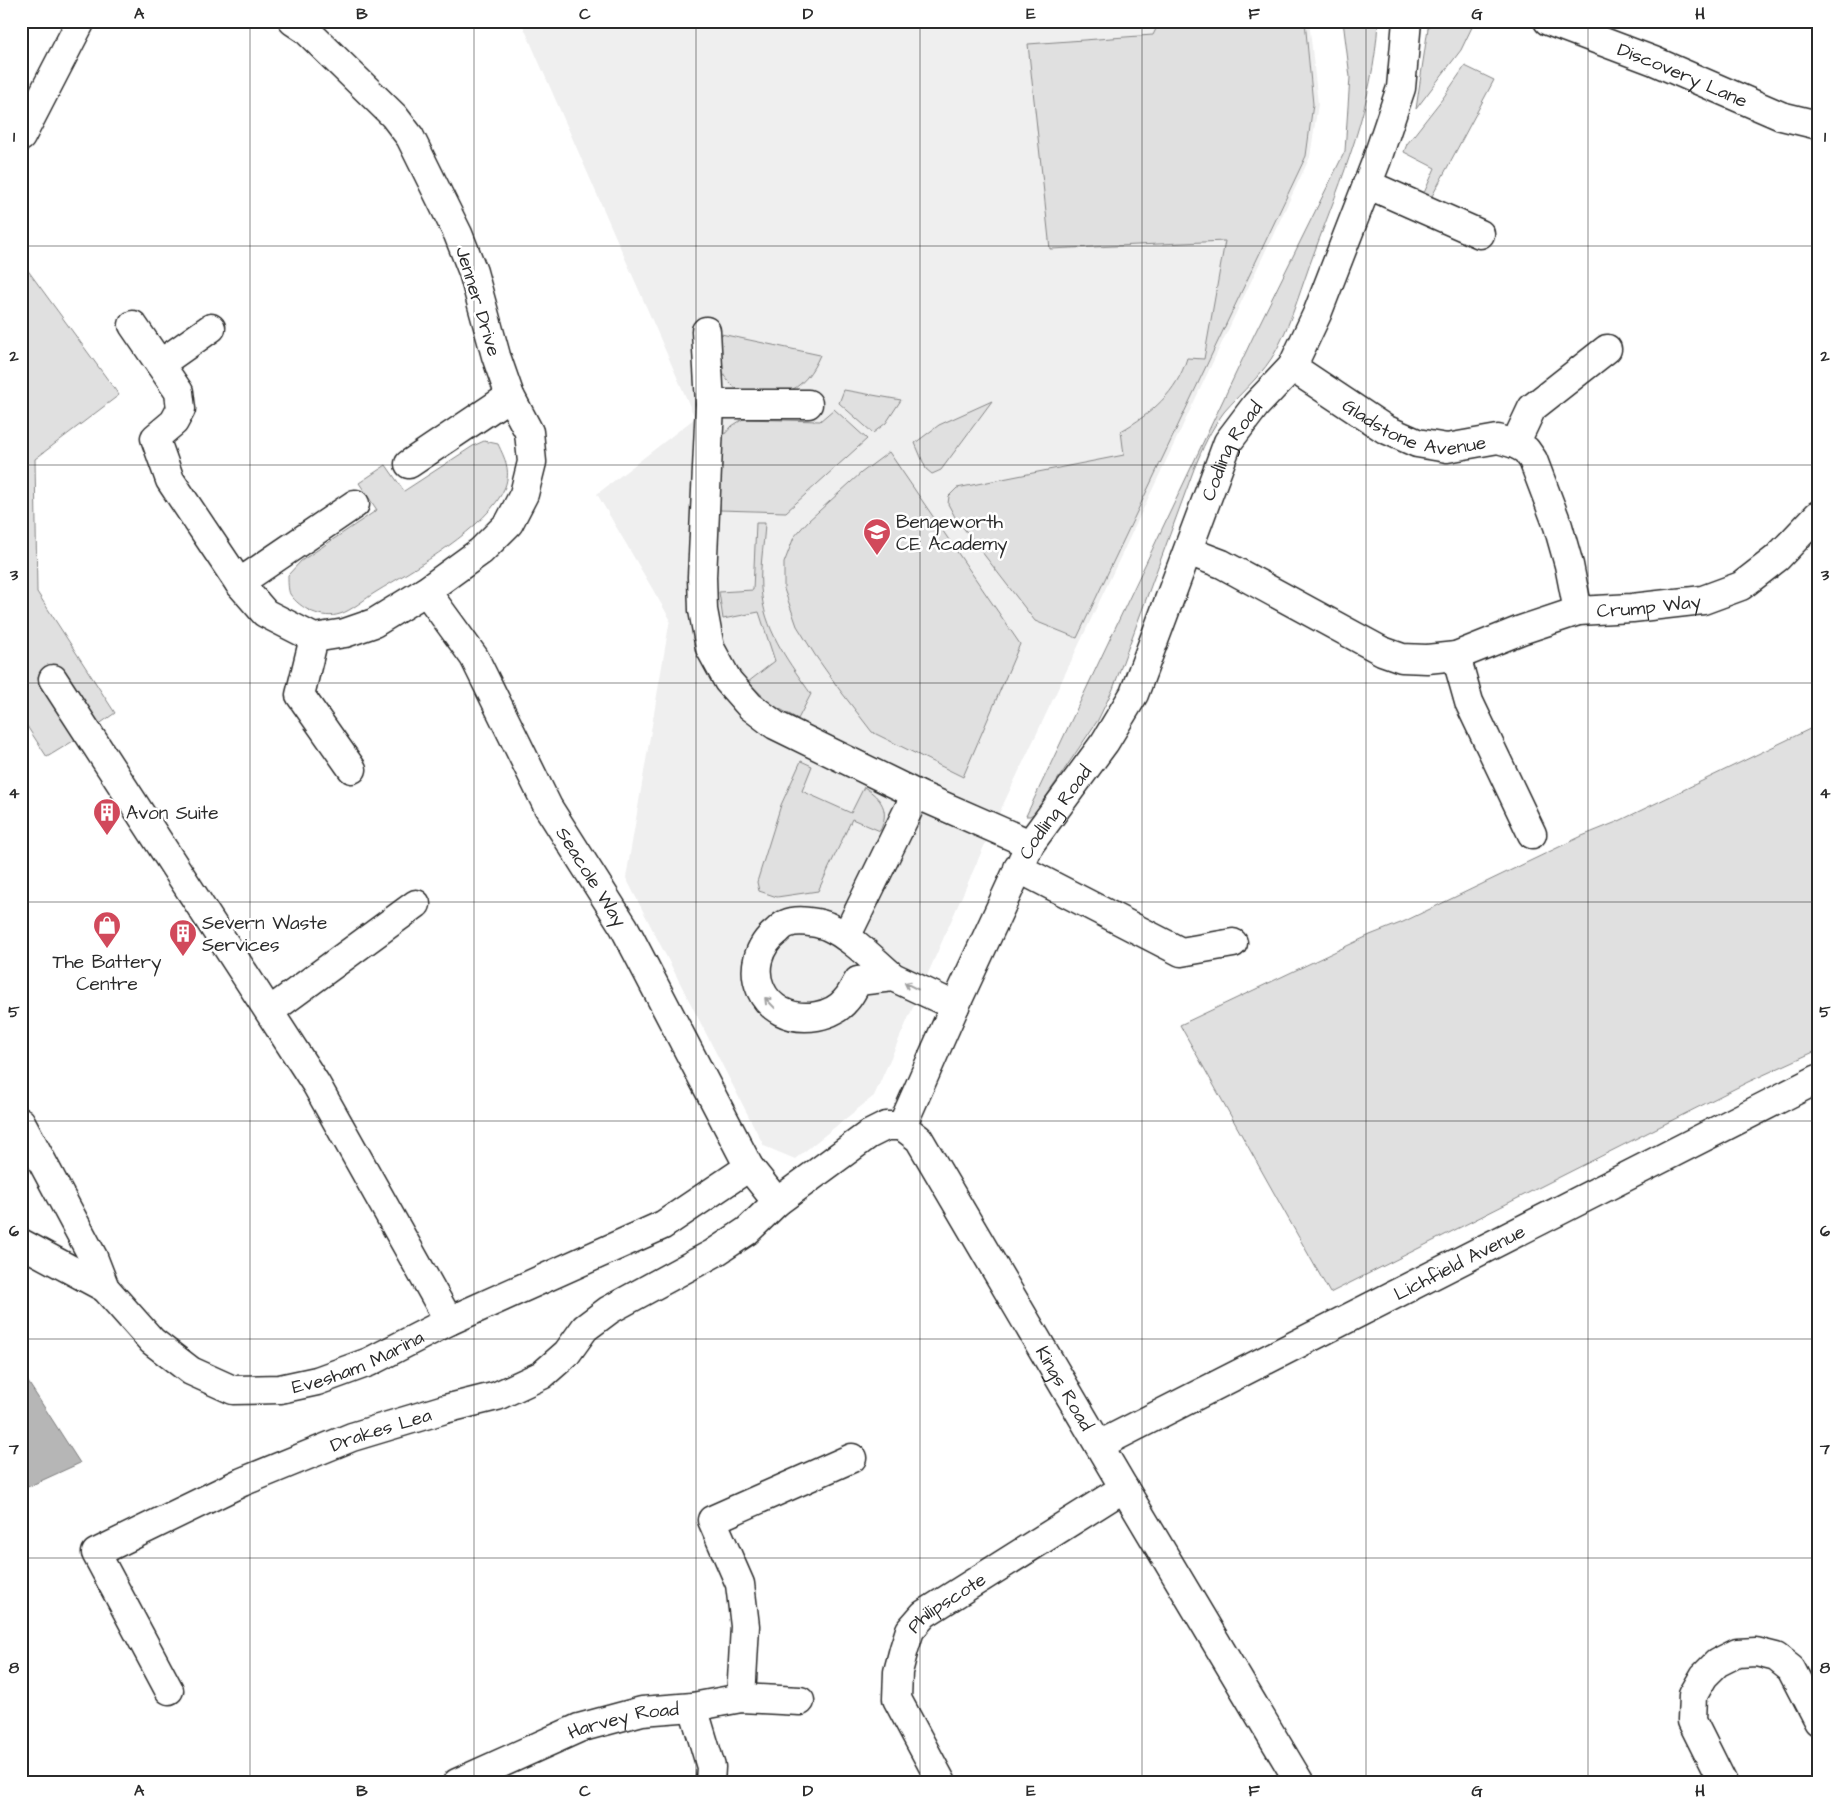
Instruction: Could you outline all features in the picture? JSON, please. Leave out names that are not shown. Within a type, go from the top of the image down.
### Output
[{"type":"street","name":"Jenner Drive","points":[[293,21],[305,29],[394,116],[410,136],[458,234],[473,272],[496,356],[510,396],[529,432],[532,462],[524,494],[509,523],[480,551],[426,591],[374,623],[345,633],[314,638]]},
{"type":"street","name":"Codling Road","points":[[902,1126],[1030,844],[1105,742],[1134,694],[1228,442],[1256,405],[1292,367],[1317,314],[1367,184],[1400,88],[1407,21]]},
{"type":"street","name":"Discovery Lane","points":[[1548,21],[1654,61],[1781,116],[1818,125]]},
{"type":"street","points":[[21,137],[80,24]]},
{"type":"street","points":[[1367,184],[1480,234]]},
{"type":"street","points":[[133,326],[179,392],[181,409],[174,422],[155,438],[170,480],[239,583],[265,613],[314,638],[300,694],[352,769]]},
{"type":"street","points":[[160,364],[211,328]]},
{"type":"street","points":[[706,331],[710,404],[702,577],[703,610],[710,648],[728,681],[750,706],[775,725],[916,794],[1030,844]]},
{"type":"street","points":[[1515,444],[1532,408],[1607,349]]},
{"type":"street","name":"Gladstone Avenue","points":[[1292,367],[1386,429],[1417,443],[1447,448],[1498,439],[1515,444],[1526,450],[1533,460],[1558,526],[1570,566],[1578,611]]},
{"type":"street","points":[[409,464],[510,396]]},
{"type":"street","points":[[710,404],[808,404]]},
{"type":"street","points":[[239,583],[355,504]]},
{"type":"street","name":"Crump Way","points":[[1188,552],[1222,564],[1382,651],[1402,658],[1427,659],[1456,656],[1528,627],[1578,611],[1632,608],[1703,600],[1742,586],[1777,558],[1818,515]]},
{"type":"street","name":"Seacole Way","points":[[426,591],[474,657],[548,807],[624,927],[749,1167]]},
{"type":"street","points":[[1456,656],[1469,702],[1532,834]]},
{"type":"street","points":[[53,679],[316,1084],[449,1321]]},
{"type":"street","points":[[846,937],[916,794]]},
{"type":"street","name":"Codling Road","points":[[1018,868],[1180,952],[1233,943]]},
{"type":"street","points":[[270,1011],[416,904]]},
{"type":"street","points":[[893,977],[858,981],[846,1000],[834,1010],[805,1018],[785,1014],[771,1007],[756,979],[761,954],[771,935],[786,924],[805,922],[826,926],[846,937],[893,977],[955,1006]]},
{"type":"street","name":"Lichfield Avenue","points":[[1099,1445],[1818,1079]]},
{"type":"street","name":"Evesham Marina","points":[[21,1122],[92,1258],[105,1288],[152,1341],[191,1371],[234,1390],[280,1389],[317,1381],[369,1362],[449,1321],[664,1225],[749,1167]]},
{"type":"street","points":[[749,1167],[777,1202],[868,1135],[886,1126],[902,1126]]},
{"type":"street","name":"Kings Road","points":[[902,1126],[919,1139],[1300,1783]]},
{"type":"street","name":"Drakes Lea","points":[[169,1690],[96,1553],[242,1482],[352,1437],[496,1396],[542,1376],[567,1353],[585,1328],[609,1310],[714,1252],[747,1231],[777,1202]]},
{"type":"street","points":[[21,1243],[105,1288]]},
{"type":"street","points":[[742,1698],[745,1626],[740,1584],[712,1520],[852,1458]]},
{"type":"street","name":"Philipscote","points":[[942,1783],[897,1699],[898,1672],[910,1630],[924,1614],[1124,1488]]},
{"type":"street","points":[[1723,1783],[1692,1721],[1693,1695],[1704,1676],[1717,1663],[1737,1653],[1756,1652],[1776,1657],[1791,1669],[1818,1721]]},
{"type":"street","name":"Harvey Road","points":[[457,1783],[579,1728],[642,1712],[742,1698],[800,1700]]},
{"type":"street","points":[[693,1706],[711,1767],[710,1783]]},
{"type":"shaded area","name":"Bengeworth CE Academy","points":[[521,21],[1309,21],[1318,104],[1310,157],[992,828],[874,1096],[795,1159],[764,1146],[626,878],[670,619],[597,494],[695,418]]},
{"type":"shaded area","points":[[1160,21],[1305,21],[1313,104],[1306,156],[1077,638],[1035,621],[955,517],[948,504],[949,496],[957,488],[1124,455],[1121,431],[1143,417],[1162,401],[1177,381],[1187,358],[1204,359],[1225,241],[1050,249],[1028,44],[1153,35]]},
{"type":"shaded area","points":[[1343,21],[1378,21],[1370,81],[1355,140],[1288,325],[1272,358],[1224,412],[1204,446],[1113,689],[1098,720],[1035,813],[1026,816],[1253,337],[1345,151],[1350,77]]},
{"type":"shaded area","points":[[1431,21],[1475,21],[1461,50],[1416,109],[1428,28]]},
{"type":"shaded area","points":[[1465,66],[1494,80],[1431,198],[1391,187],[1393,180],[1424,193],[1435,168],[1404,152],[1407,144]]},
{"type":"shaded area","points":[[21,261],[119,395],[35,459],[37,592],[115,713],[47,757],[21,717]]},
{"type":"shaded area","points":[[721,334],[820,355],[806,378],[790,391],[779,394],[744,392],[734,387],[728,381],[721,367]]},
{"type":"shaded area","points":[[844,390],[901,400],[886,423],[873,433],[839,403]]},
{"type":"shaded area","points":[[992,401],[941,470],[932,474],[926,469],[915,443],[939,425]]},
{"type":"shaded area","points":[[834,409],[867,439],[786,512],[720,510],[720,446],[723,436],[732,426],[743,419],[820,421]]},
{"type":"shaded area","points":[[484,441],[498,444],[506,465],[507,481],[496,502],[467,532],[428,560],[344,612],[326,616],[306,609],[294,599],[289,592],[288,575],[301,561],[377,510],[359,483],[386,465],[404,491],[473,446]]},
{"type":"shaded area","points":[[889,452],[1020,644],[963,777],[872,732],[839,689],[797,626],[784,589],[784,563],[794,537],[808,521],[861,473]]},
{"type":"shaded area","points":[[756,523],[765,523],[761,588],[769,624],[780,648],[811,694],[798,719],[771,704],[748,682],[775,661],[759,612],[723,619],[719,592],[753,590]]},
{"type":"shaded area","points":[[1818,725],[1818,1050],[1748,1082],[1330,1293],[1180,1025],[1370,935],[1403,922],[1582,836],[1619,821]]},
{"type":"shaded area","points":[[801,761],[812,766],[802,791],[851,813],[864,787],[880,801],[884,811],[883,824],[880,831],[852,819],[818,891],[777,897],[759,891],[757,882],[781,805]]},
{"type":"shaded area","points":[[21,1371],[80,1463],[21,1490]]},
{"type":"place","name":"Bengeworth CE Academy","points":[[877,556]]},
{"type":"place","name":"Avon Suite","points":[[107,836]]},
{"type":"place","name":"The Battery Centre","points":[[107,949]]},
{"type":"place","name":"Severn Waste Services","points":[[183,957]]}]
